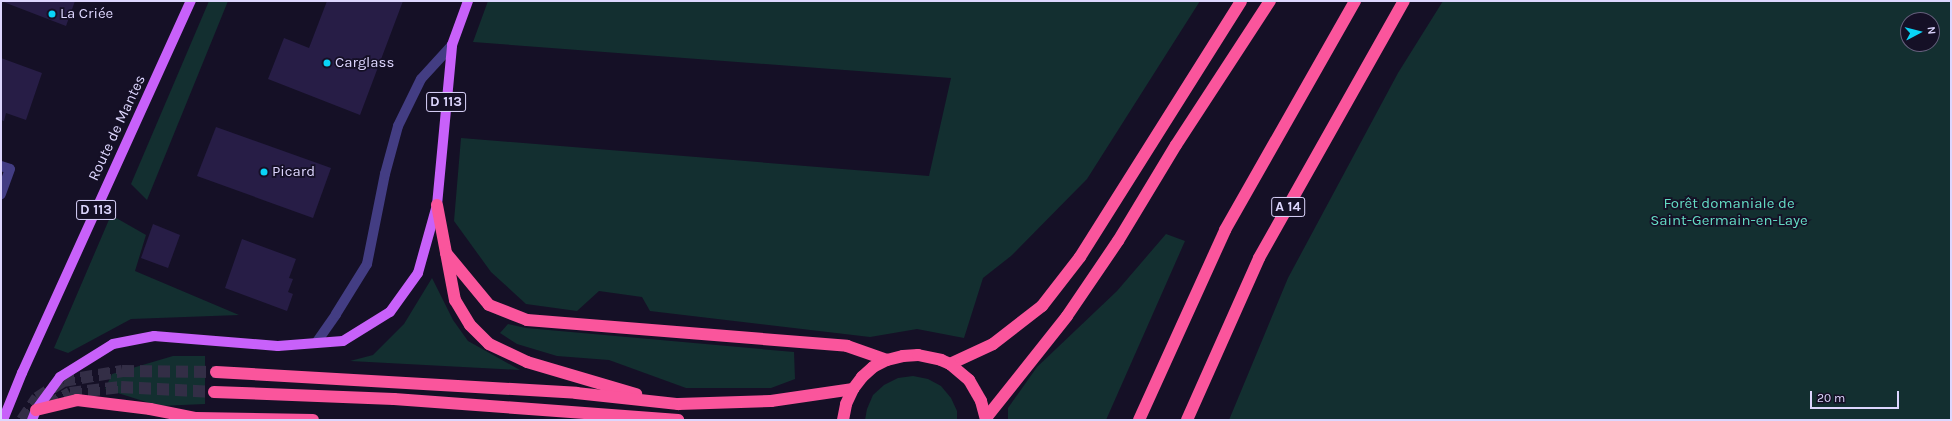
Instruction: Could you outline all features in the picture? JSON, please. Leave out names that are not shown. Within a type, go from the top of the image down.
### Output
[{"type":"highway","points":[[950,364],[993,344],[1042,306],[1080,257],[1241,1]]},
{"type":"highway","points":[[986,419],[1071,309],[1118,241],[1176,145],[1270,1]]},
{"type":"highway","points":[[1139,420],[1225,230],[1355,1]]},
{"type":"highway","name":"A 14","points":[[1187,420],[1259,258],[1404,1]]},
{"type":"highway","points":[[437,205],[455,300],[470,325],[489,344],[527,362],[660,401]]},
{"type":"highway","points":[[446,253],[489,305],[527,320],[847,346],[887,360]]},
{"type":"highway","points":[[843,420],[846,404],[853,389],[868,372],[887,360],[903,356],[918,355],[930,356],[950,364],[969,380],[981,401],[986,419]]},
{"type":"highway","points":[[216,372],[576,393],[678,404],[771,401],[853,389]]},
{"type":"highway","points":[[214,392],[394,399],[678,420]]},
{"type":"highway","points":[[34,415],[77,400],[150,409],[196,418],[312,420]]},
{"type":"main road","name":"Route de Mantes","points":[[3,420],[22,373],[191,1]]},
{"type":"main road","name":"D 113","points":[[34,415],[60,377],[113,344],[154,336],[278,346],[343,341],[390,312],[418,273],[437,205],[452,46],[468,1]]},
{"type":"lane","points":[[316,343],[367,264],[385,174],[398,126],[421,79],[452,46]]},
{"type":"lane","points":[[1,166],[10,169],[1,194]]},
{"type":"green space","points":[[209,1],[228,1],[147,200],[131,184]]},
{"type":"green space","points":[[488,1],[1200,1],[1087,179],[1011,256],[983,278],[964,338],[917,329],[870,337],[650,311],[642,297],[599,291],[577,311],[526,304],[491,272],[454,221],[461,138],[929,176],[951,78],[473,42]]},
{"type":"green space","name":"Forêt domaniale de Saint-Germain-en-Laye","points":[[1443,1],[1951,1],[1951,420],[1229,420],[1288,278],[1398,73]]},
{"type":"green space","points":[[111,215],[146,235],[135,271],[239,315],[131,319],[68,353],[54,348]]},
{"type":"green space","points":[[1166,234],[1185,241],[1106,420],[1008,420],[1008,408],[1037,367],[1117,291]]},
{"type":"green space","points":[[432,278],[453,320],[468,341],[520,370],[350,361],[373,355],[404,324]]},
{"type":"green space","points":[[508,324],[526,328],[794,352],[795,379],[771,388],[686,388],[609,360],[557,356],[517,344],[500,333]]},
{"type":"green space","points":[[173,356],[205,356],[205,404],[159,406],[105,389],[112,374]]},
{"type":"green space","points":[[913,376],[928,379],[941,386],[951,398],[957,411],[957,420],[865,420],[867,409],[873,395],[884,385],[898,378]]},
{"type":"building","name":"La Criée","points":[[1,1],[75,1],[66,26]]},
{"type":"building","name":"Carglass","points":[[327,1],[403,1],[360,115],[268,79],[284,38],[309,48]]},
{"type":"building","points":[[1,58],[42,73],[26,120],[6,113],[4,121],[1,120]]},
{"type":"building","name":"Picard","points":[[216,127],[331,168],[313,218],[197,176]]},
{"type":"building","points":[[153,224],[180,235],[168,268],[141,258]]},
{"type":"building","points":[[242,239],[296,259],[289,278],[293,279],[288,292],[293,294],[287,311],[225,288]]},
{"type":"tunnel","points":[[22,420],[37,398],[63,381],[122,371],[216,372]]},
{"type":"tunnel","points":[[48,405],[70,393],[121,387],[214,392]]},
{"type":"place","name":"La Criée","points":[[52,14]]},
{"type":"place","name":"Carglass","points":[[327,63]]},
{"type":"place","name":"Picard","points":[[264,172]]}]
